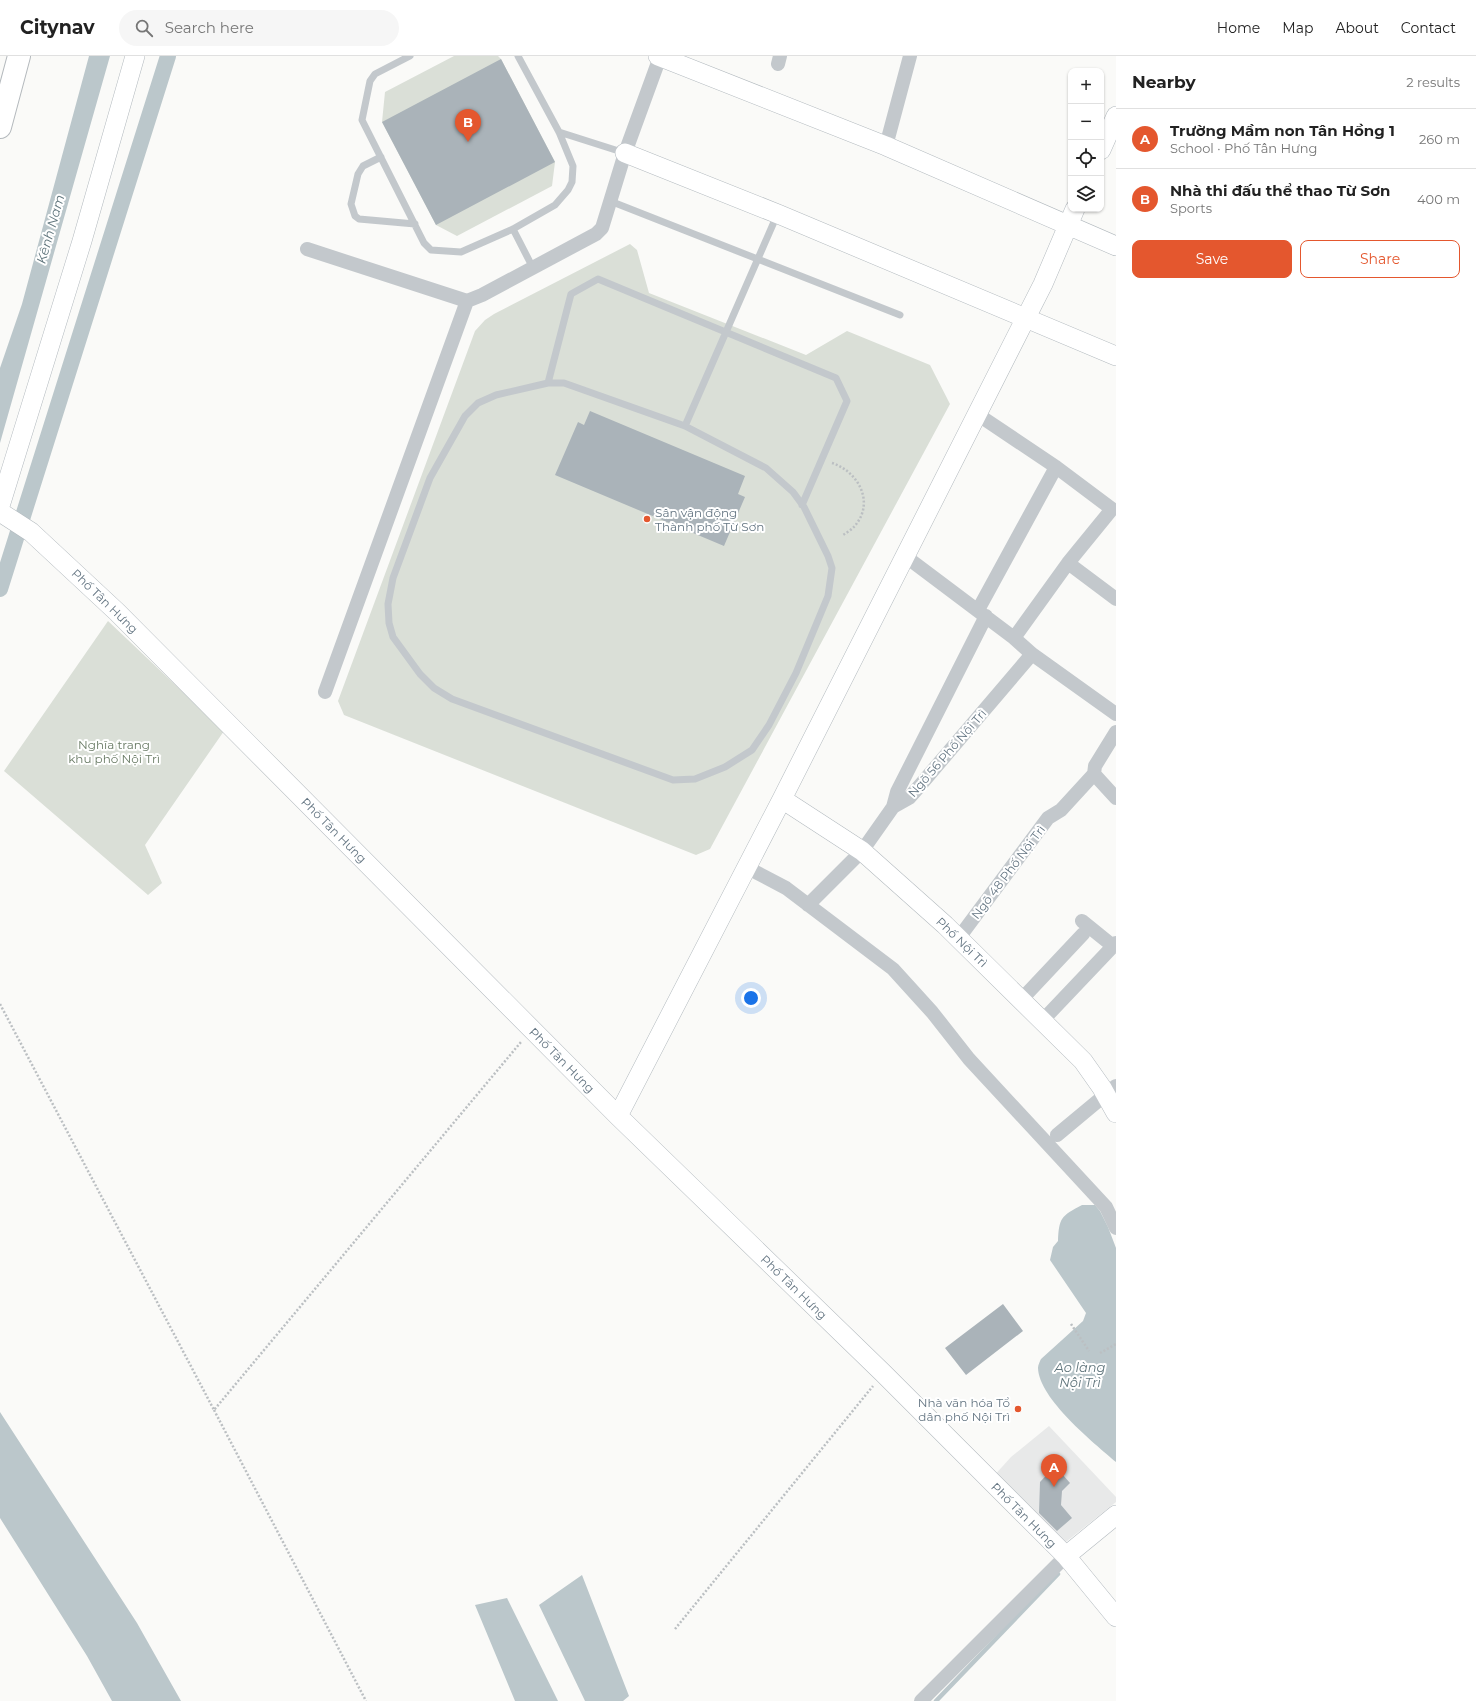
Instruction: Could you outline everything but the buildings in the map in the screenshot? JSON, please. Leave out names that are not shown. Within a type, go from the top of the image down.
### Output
[{"type":"highway","points":[[0,127],[19,56]]},
{"type":"street","points":[[3,511],[135,56]]},
{"type":"street","points":[[307,249],[467,301],[482,295],[596,234],[602,228],[625,153],[659,56],[886,146],[1072,217],[1116,246]]},
{"type":"street","points":[[886,146],[910,56]]},
{"type":"street","points":[[1104,143],[1116,116]]},
{"type":"street","points":[[625,153],[778,214],[1116,356]]},
{"type":"street","points":[[618,1116],[782,798],[1026,318],[1043,284],[1072,217]]},
{"type":"street","points":[[325,692],[467,301]]},
{"type":"street","points":[[977,414],[1056,467],[1114,511],[1068,563],[1014,638]]},
{"type":"street","points":[[893,807],[897,792],[982,613],[1056,467]]},
{"type":"street","name":"Phố Tân Hưng","points":[[3,511],[31,532],[117,612],[618,1116],[883,1373],[1066,1556],[1116,1618]]},
{"type":"street","points":[[905,556],[982,613],[1032,654],[1116,714]]},
{"type":"street","points":[[1068,563],[1116,599]]},
{"type":"street","name":"Ngõ 56 Phố Nội Trì","points":[[808,905],[862,851],[893,807],[909,798],[1032,654]]},
{"type":"street","name":"Ngõ 48 Phố Nội Trì","points":[[958,939],[1048,818],[1062,810],[1094,774],[1095,766],[1116,732]]},
{"type":"street","points":[[1094,774],[1116,798]]},
{"type":"street","name":"Phố Nội Trì","points":[[782,798],[862,851],[958,939],[1111,1090],[1116,1113]]},
{"type":"street","points":[[746,867],[786,888],[893,969],[932,1012],[969,1058],[1106,1207],[1116,1228]]},
{"type":"street","points":[[1021,1000],[1083,928],[1114,944],[1042,1021]]},
{"type":"street","points":[[1057,1135],[1111,1090]]},
{"type":"street","points":[[921,1701],[1066,1556],[1116,1515]]},
{"type":"lane","points":[[410,56],[375,74],[370,81],[362,120],[424,243],[431,250],[452,252],[461,252],[513,229],[555,205],[568,190],[572,182],[573,166],[559,132],[518,56]]},
{"type":"lane","points":[[559,132],[625,153]]},
{"type":"lane","points":[[381,157],[363,166],[358,174],[351,204],[355,216],[359,219],[415,224]]},
{"type":"lane","points":[[610,201],[900,315]]},
{"type":"lane","points":[[685,426],[778,214]]},
{"type":"lane","points":[[513,229],[533,268]]},
{"type":"lane","points":[[548,383],[571,294],[598,279],[836,378],[847,401],[802,505]]},
{"type":"lane","points":[[548,383],[564,383],[685,426],[766,468],[793,492],[802,505],[822,542],[832,568],[828,596],[796,673],[770,724],[752,750],[725,767],[695,779],[673,780],[452,699],[434,688],[420,674],[394,637],[389,623],[388,604],[393,578],[430,478],[465,416],[478,403],[496,394],[548,383]]},
{"type":"path","points":[[832,463],[852,474],[859,485],[863,497],[863,509],[858,523],[843,535]]},
{"type":"path","points":[[0,1004],[366,1701]]},
{"type":"path","points":[[214,1410],[532,1030]]},
{"type":"path","points":[[1071,1324],[1089,1351]]},
{"type":"path","points":[[1100,1353],[1116,1344]]},
{"type":"path","points":[[675,1629],[883,1373]]},
{"type":"shaded area","points":[[1049,1426],[1116,1497],[1116,1502],[1062,1545],[992,1478],[1011,1457]]},
{"type":"green space","points":[[454,56],[498,56],[501,59],[555,162],[552,186],[457,236],[436,225],[382,122],[385,92]]},
{"type":"green space","name":"Sân vận động Thành phố Từ Sơn","points":[[630,244],[637,250],[649,293],[806,355],[847,331],[930,365],[950,404],[710,849],[696,855],[344,715],[338,701],[475,331],[485,320],[494,314]]},
{"type":"green space","name":"Nghĩa trang khu phố Nội Trì","points":[[108,621],[224,731],[145,845],[162,883],[148,895],[4,771]]},
{"type":"water","name":"Kênh Nam","points":[[89,56],[110,56],[0,443],[0,368],[22,304]]},
{"type":"water","name":"Ao làng Nội Trì","points":[[1082,1205],[1095,1205],[1100,1211],[1116,1248],[1116,1462],[1069,1420],[1057,1406],[1041,1380],[1038,1368],[1041,1359],[1083,1321],[1086,1313],[1050,1260],[1053,1247],[1058,1241],[1059,1227],[1062,1218]]},
{"type":"water","points":[[0,1412],[137,1623],[181,1701],[112,1701],[87,1656],[0,1518]]},
{"type":"water","points":[[582,1575],[629,1696],[623,1701],[585,1701],[539,1605]]},
{"type":"water","points":[[507,1598],[558,1701],[515,1701],[475,1605]]},
{"type":"waterway","points":[[0,589],[168,56]]},
{"type":"waterway","points":[[936,1701],[1058,1574]]},
{"type":"place","name":"Nhà thi đấu thể thao Từ Sơn","points":[[468,142]]},
{"type":"place","name":"Sân vận động Thành phố Từ Sơn","points":[[647,519]]},
{"type":"place","name":"Nhà văn hóa Tổ dân phố Nội Trì","points":[[1018,1409]]},
{"type":"place","name":"Trường Mầm non Tân Hồng 1","points":[[1054,1487]]}]
